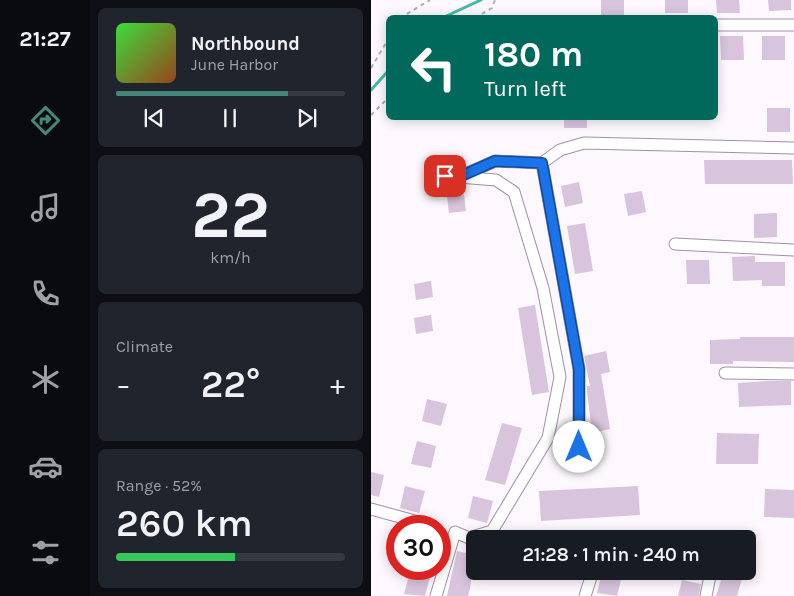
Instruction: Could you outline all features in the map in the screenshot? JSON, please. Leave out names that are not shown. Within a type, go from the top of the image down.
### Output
[{"type":"street","points":[[718,25],[794,25]]},
{"type":"street","points":[[459,177],[495,161],[542,163],[560,150],[584,143],[794,148]]},
{"type":"street","points":[[542,163],[579,369],[579,447]]},
{"type":"street","points":[[439,168],[445,176],[496,180],[514,192],[543,288],[560,377],[548,438],[493,530]]},
{"type":"street","points":[[675,244],[794,250]]},
{"type":"street","points":[[725,373],[794,374]]},
{"type":"street","points":[[371,508],[395,515]]},
{"type":"street","points":[[451,531],[466,537]]},
{"type":"street","points":[[436,596],[455,532]]},
{"type":"street","points":[[585,596],[590,580]]},
{"type":"street","points":[[706,596],[709,580]]},
{"type":"path","points":[[405,15],[430,0]]},
{"type":"path","points":[[480,15],[492,8],[495,0]]},
{"type":"path","points":[[371,68],[386,43]]},
{"type":"path","points":[[371,115],[386,100]]},
{"type":"building","points":[[601,0],[624,0],[624,15],[601,15]]},
{"type":"building","points":[[665,0],[688,0],[688,13],[665,13]]},
{"type":"building","points":[[716,0],[739,0],[740,13],[717,13]]},
{"type":"building","points":[[768,0],[791,0],[791,10],[769,11]]},
{"type":"building","points":[[720,36],[743,36],[744,60],[721,60]]},
{"type":"building","points":[[762,36],[785,36],[785,60],[762,60]]},
{"type":"building","points":[[767,108],[790,108],[790,132],[767,132]]},
{"type":"building","points":[[564,120],[587,120],[587,128],[564,128]]},
{"type":"building","points":[[704,160],[792,160],[793,184],[705,184]]},
{"type":"building","points":[[579,182],[583,203],[565,207],[561,186]]},
{"type":"building","points":[[642,191],[646,212],[628,216],[624,194]]},
{"type":"building","points":[[464,195],[466,211],[449,213],[447,197]]},
{"type":"building","points":[[777,213],[777,237],[754,238],[754,214]]},
{"type":"building","points":[[585,223],[593,271],[575,274],[567,226]]},
{"type":"building","points":[[755,256],[755,262],[785,262],[785,286],[762,286],[762,280],[733,281],[732,257]]},
{"type":"building","points":[[686,260],[709,260],[710,284],[687,284]]},
{"type":"building","points":[[431,281],[433,297],[416,300],[414,284]]},
{"type":"building","points":[[535,305],[549,392],[532,395],[518,308]]},
{"type":"building","points":[[431,315],[433,331],[416,334],[414,318]]},
{"type":"building","points":[[740,337],[794,337],[794,362],[733,361],[733,364],[710,364],[710,340],[740,339]]},
{"type":"building","points":[[606,351],[610,372],[601,374],[610,429],[592,433],[587,391],[587,386],[590,386],[584,356]]},
{"type":"building","points":[[791,381],[791,405],[739,407],[738,383]]},
{"type":"building","points":[[427,399],[447,404],[441,426],[422,421]]},
{"type":"building","points":[[502,423],[522,428],[505,485],[485,480]]},
{"type":"building","points":[[717,433],[759,434],[758,464],[716,464]]},
{"type":"building","points":[[417,441],[436,446],[431,468],[411,464]]},
{"type":"building","points":[[371,472],[384,475],[379,497],[371,495]]},
{"type":"building","points":[[405,486],[425,491],[419,513],[400,508]]},
{"type":"building","points":[[638,486],[640,515],[541,521],[539,491]]},
{"type":"building","points":[[765,489],[794,490],[794,518],[764,517]]},
{"type":"building","points":[[473,496],[493,501],[487,523],[468,518]]},
{"type":"building","points":[[457,551],[466,553],[466,580],[471,580],[468,596],[447,596]]},
{"type":"building","points":[[408,580],[429,580],[425,596],[404,594]]},
{"type":"building","points":[[600,580],[621,580],[617,596],[597,593]]},
{"type":"building","points":[[682,580],[701,584],[699,596],[678,596]]},
{"type":"building","points":[[721,580],[741,580],[737,596],[716,596]]},
{"type":"waterway","points":[[448,15],[481,0]]},
{"type":"waterway","points":[[371,90],[386,73]]},
{"type":"route","points":[[445,176],[459,177],[495,161],[542,163],[579,369],[579,447]]}]
